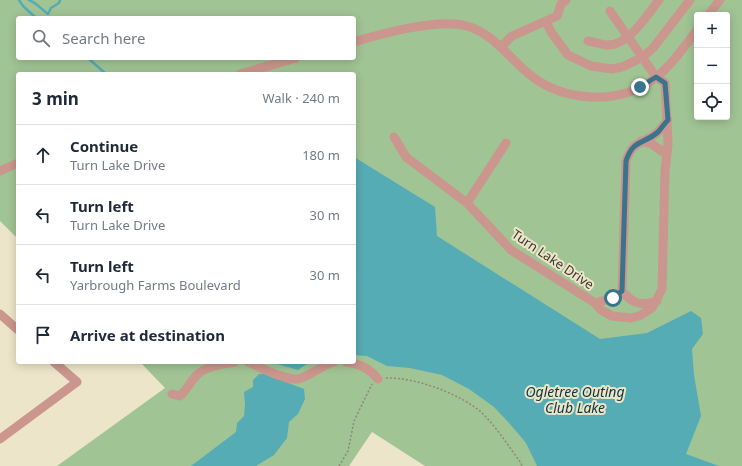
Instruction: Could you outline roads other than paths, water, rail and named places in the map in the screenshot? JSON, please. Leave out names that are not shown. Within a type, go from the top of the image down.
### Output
[{"type":"street","points":[[501,47],[512,36],[557,16],[561,4],[566,0]]},
{"type":"street","points":[[588,40],[608,45],[620,42],[636,30],[659,0]]},
{"type":"street","points":[[546,21],[551,32],[568,55],[591,66],[612,69],[622,67],[642,57],[653,48],[690,0]]},
{"type":"street","points":[[710,12],[720,0]]},
{"type":"street","points":[[610,11],[656,77],[665,83],[668,120],[668,144],[665,171],[662,288],[657,301],[646,304],[638,303],[628,298],[622,291],[626,161],[634,146],[658,132],[668,120]]},
{"type":"street","points":[[356,41],[387,33],[430,25],[451,24],[466,26],[477,30],[496,42],[518,64],[542,83],[556,91],[573,96],[600,97],[618,94],[640,87],[656,77],[671,64],[694,34]]},
{"type":"street","points":[[247,72],[289,60]]},
{"type":"street","name":"Turn Lake Drive","points":[[394,137],[406,158],[466,202],[511,250],[595,303],[601,310],[612,316],[631,318],[639,316],[652,308],[657,301]]},
{"type":"street","points":[[641,142],[652,144],[667,155]]},
{"type":"street","points":[[466,202],[506,143]]},
{"type":"street","points":[[0,171],[16,164]]},
{"type":"street","name":"Turn Lake Drive","points":[[595,303],[613,298],[622,291]]},
{"type":"street","points":[[0,314],[16,328]]},
{"type":"street","points":[[356,363],[365,367],[378,379]]},
{"type":"street","points":[[0,439],[77,382],[56,364]]},
{"type":"street","points":[[172,394],[180,396],[199,373],[210,368],[227,364]]},
{"type":"street","points":[[253,364],[291,379],[299,379],[329,364]]},
{"type":"water","name":"Ogletree Outing Club Lake","points":[[356,158],[435,207],[437,236],[600,339],[647,333],[691,311],[701,318],[703,334],[692,349],[694,375],[701,416],[686,454],[719,466],[537,466],[526,443],[510,424],[494,407],[469,389],[442,375],[410,368],[387,366],[367,356],[356,355]]},
{"type":"water","points":[[277,364],[307,364],[298,370]]},
{"type":"water","points":[[259,374],[265,374],[304,389],[305,399],[298,414],[289,422],[287,438],[274,455],[256,466],[191,466],[236,432],[237,423],[244,416],[244,392],[253,387],[253,380]]},
{"type":"waterway","points":[[19,0],[34,16]]},
{"type":"waterway","points":[[29,0],[37,4],[48,14],[51,8],[59,3],[60,0]]},
{"type":"waterway","points":[[90,60],[104,72]]}]
